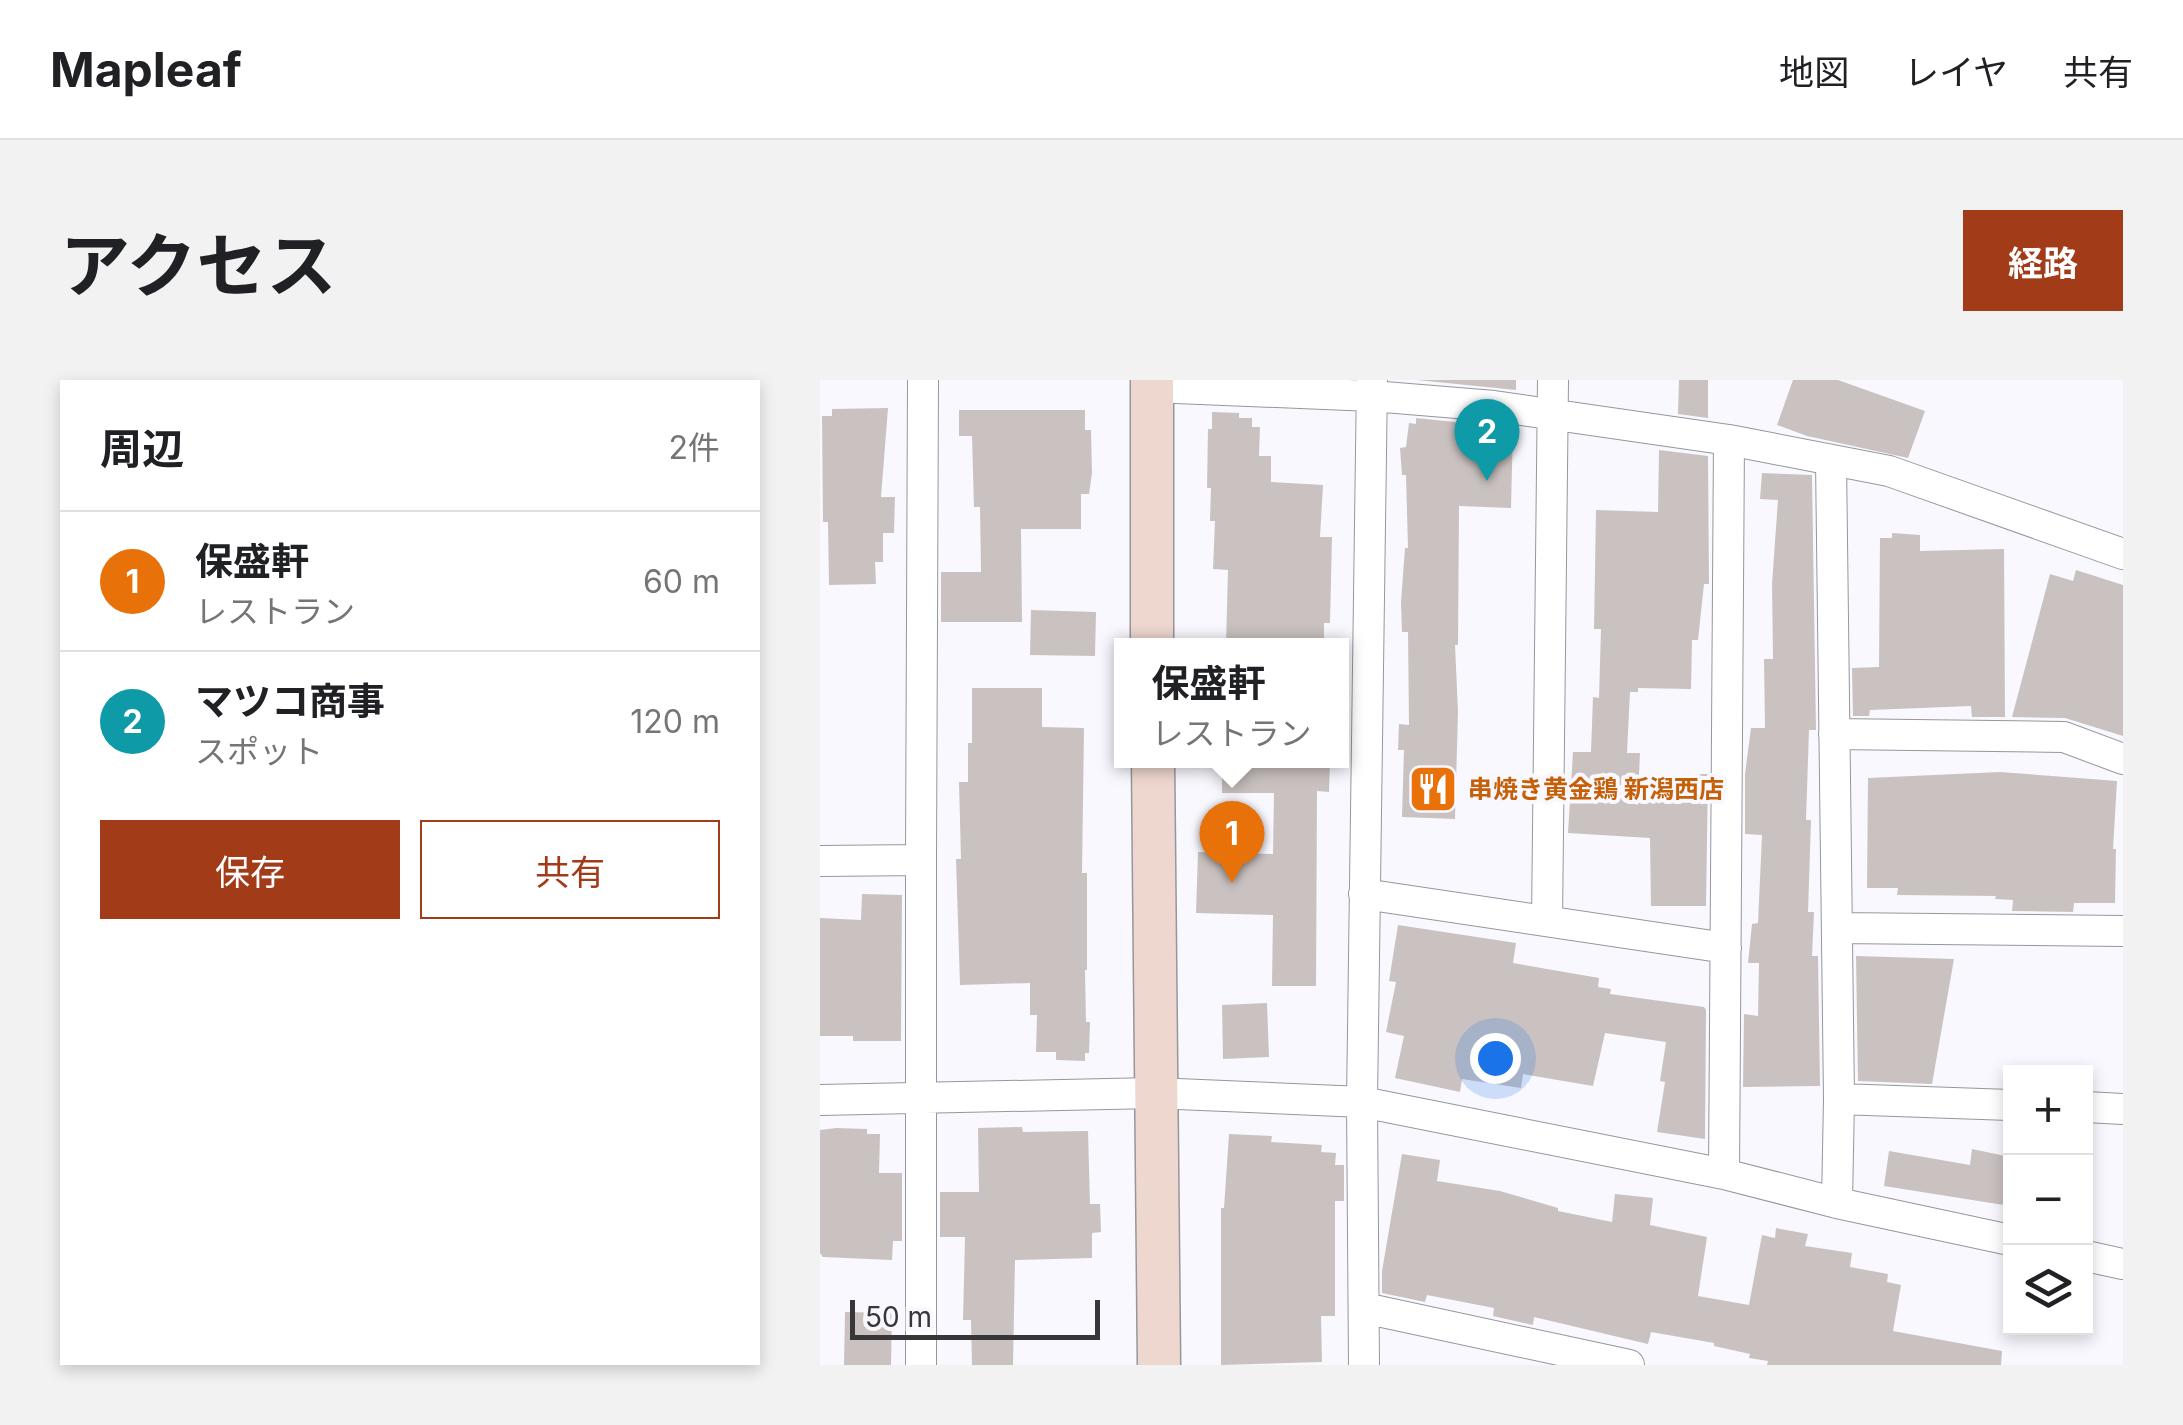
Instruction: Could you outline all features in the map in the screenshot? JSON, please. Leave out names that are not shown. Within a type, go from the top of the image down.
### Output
[{"type":"street","points":[[921,1365],[922,380]]},
{"type":"street","points":[[1547,921],[1552,380]]},
{"type":"street","points":[[1152,638],[1152,384],[1372,388],[1729,440],[1889,471],[2123,554]]},
{"type":"street","points":[[1364,1365],[1362,1102],[1372,388]]},
{"type":"street","points":[[1724,1174],[1729,440]]},
{"type":"street","points":[[1831,460],[1837,1203]]},
{"type":"street","points":[[1834,734],[2064,736],[2123,759]]},
{"type":"street","points":[[1153,768],[1158,1365]]},
{"type":"street","points":[[820,861],[921,860]]},
{"type":"street","points":[[1364,894],[1726,948]]},
{"type":"street","points":[[1836,928],[2123,931]]},
{"type":"street","points":[[820,1100],[1154,1093],[1362,1102],[1724,1174],[2003,1239]]},
{"type":"street","points":[[1839,1099],[2003,1105]]},
{"type":"street","points":[[2093,1107],[2123,1108]]},
{"type":"street","points":[[2093,1258],[2123,1264]]},
{"type":"street","points":[[1364,1308],[1629,1365]]},
{"type":"building","points":[[1417,380],[1516,380],[1516,390]]},
{"type":"building","points":[[1679,380],[1708,380],[1708,418],[1678,414]]},
{"type":"building","points":[[1793,380],[1838,380],[1925,411],[1908,458],[1807,436],[1777,425]]},
{"type":"building","points":[[888,408],[881,497],[895,497],[894,533],[883,533],[883,562],[875,562],[876,584],[829,585],[828,522],[823,522],[822,416],[832,416],[832,409]]},
{"type":"building","points":[[959,410],[1085,410],[1085,430],[1091,430],[1092,473],[1089,494],[1081,494],[1081,529],[1021,529],[1022,622],[941,622],[941,572],[981,572],[980,507],[974,507],[972,436],[959,436]]},
{"type":"building","points":[[1212,412],[1239,413],[1239,418],[1252,418],[1252,427],[1260,427],[1259,456],[1271,456],[1271,482],[1323,485],[1320,537],[1332,537],[1330,623],[1324,623],[1324,638],[1226,638],[1228,570],[1213,569],[1215,521],[1210,521],[1211,488],[1207,488],[1208,429],[1212,429]]},
{"type":"building","points":[[1416,418],[1513,428],[1511,508],[1459,506],[1455,819],[1402,817],[1404,750],[1398,750],[1399,724],[1409,725],[1408,632],[1402,632],[1401,602],[1408,548],[1406,475],[1402,475],[1400,448],[1406,447],[1409,423],[1416,424]]},
{"type":"building","points":[[1659,450],[1708,456],[1709,584],[1704,584],[1698,640],[1692,640],[1691,689],[1638,688],[1638,692],[1630,692],[1627,753],[1640,753],[1639,775],[1708,774],[1706,906],[1651,906],[1650,838],[1568,833],[1573,752],[1591,752],[1593,697],[1599,698],[1601,629],[1594,629],[1596,510],[1658,512]]},
{"type":"building","points":[[1762,473],[1812,475],[1816,730],[1809,730],[1806,820],[1811,820],[1808,912],[1814,912],[1812,956],[1818,956],[1820,1086],[1743,1087],[1744,1014],[1758,1016],[1759,963],[1748,963],[1752,924],[1758,923],[1762,835],[1745,834],[1745,774],[1751,728],[1765,728],[1764,659],[1773,659],[1772,584],[1778,500],[1760,499]]},
{"type":"building","points":[[1892,533],[1920,535],[1920,551],[2004,549],[2005,717],[1972,717],[1971,706],[1870,710],[1869,716],[1853,716],[1852,668],[1879,667],[1880,538],[1892,538]]},
{"type":"building","points":[[2076,570],[2123,585],[2123,736],[2065,718],[2012,717],[2050,574],[2073,581]]},
{"type":"building","points":[[1031,610],[1096,612],[1095,656],[1030,655]]},
{"type":"building","points":[[972,688],[1042,688],[1042,727],[1084,728],[1082,873],[1087,873],[1086,1022],[1090,1022],[1085,1061],[1056,1060],[1056,1052],[1036,1052],[1037,1015],[1030,1015],[1030,983],[960,985],[956,859],[961,859],[959,782],[968,782]]},
{"type":"building","points":[[1222,768],[1330,768],[1329,792],[1317,791],[1316,986],[1272,986],[1273,915],[1196,913],[1198,852],[1273,854],[1274,793],[1222,793]]},
{"type":"building","points":[[2000,772],[2117,781],[2115,903],[2074,903],[2073,912],[2012,911],[2013,900],[1995,899],[1996,896],[1897,895],[1898,888],[1867,888],[1868,778]]},
{"type":"building","points":[[862,894],[902,895],[901,1041],[820,1036],[820,918],[861,920]]},
{"type":"building","points":[[1398,925],[1516,943],[1513,963],[1599,978],[1598,987],[1611,989],[1610,994],[1704,1007],[1705,1139],[1657,1132],[1666,1042],[1605,1033],[1593,1086],[1523,1074],[1521,1088],[1462,1079],[1460,1092],[1395,1078],[1404,1036],[1386,1032],[1396,982],[1389,981]]},
{"type":"building","points":[[1856,956],[1954,959],[1932,1084],[1858,1081]]},
{"type":"building","points":[[1267,1003],[1269,1057],[1223,1059],[1222,1005]]},
{"type":"building","points":[[1022,1127],[1023,1132],[1088,1131],[1090,1204],[1100,1204],[1101,1232],[1092,1233],[1092,1258],[1015,1260],[1013,1365],[972,1365],[971,1320],[963,1320],[965,1237],[940,1237],[940,1192],[979,1192],[978,1128]]},
{"type":"building","points":[[867,1129],[867,1134],[880,1134],[879,1173],[902,1173],[902,1241],[893,1241],[892,1260],[823,1257],[820,1253],[820,1130]]},
{"type":"building","points":[[1229,1134],[1272,1136],[1271,1142],[1322,1145],[1321,1152],[1336,1153],[1335,1165],[1344,1165],[1344,1201],[1335,1201],[1335,1316],[1321,1316],[1322,1362],[1221,1365],[1221,1208]]},
{"type":"building","points":[[1972,1149],[2003,1156],[2003,1205],[1884,1186],[1889,1151],[1970,1165]]},
{"type":"building","points":[[1402,1154],[1440,1160],[1437,1181],[1500,1191],[1558,1211],[1612,1222],[1615,1194],[1653,1198],[1650,1225],[1707,1237],[1698,1296],[1749,1305],[1762,1235],[1775,1238],[1776,1228],[1808,1234],[1805,1246],[1852,1253],[1850,1267],[1888,1274],[1887,1282],[1901,1285],[1893,1331],[2002,1351],[2001,1365],[1767,1365],[1768,1361],[1749,1358],[1750,1354],[1714,1343],[1651,1332],[1648,1344],[1534,1317],[1533,1325],[1493,1316],[1494,1308],[1427,1295],[1425,1302],[1382,1293],[1382,1271]]},
{"type":"building","points":[[845,1312],[892,1313],[891,1365],[844,1365]]},
{"type":"place","name":"マツコ商事","points":[[1487,481]]},
{"type":"place","name":"串焼き黄金鶏 新潟西店","points":[[1433,789]]},
{"type":"place","name":"保盛軒","points":[[1232,883]]}]
